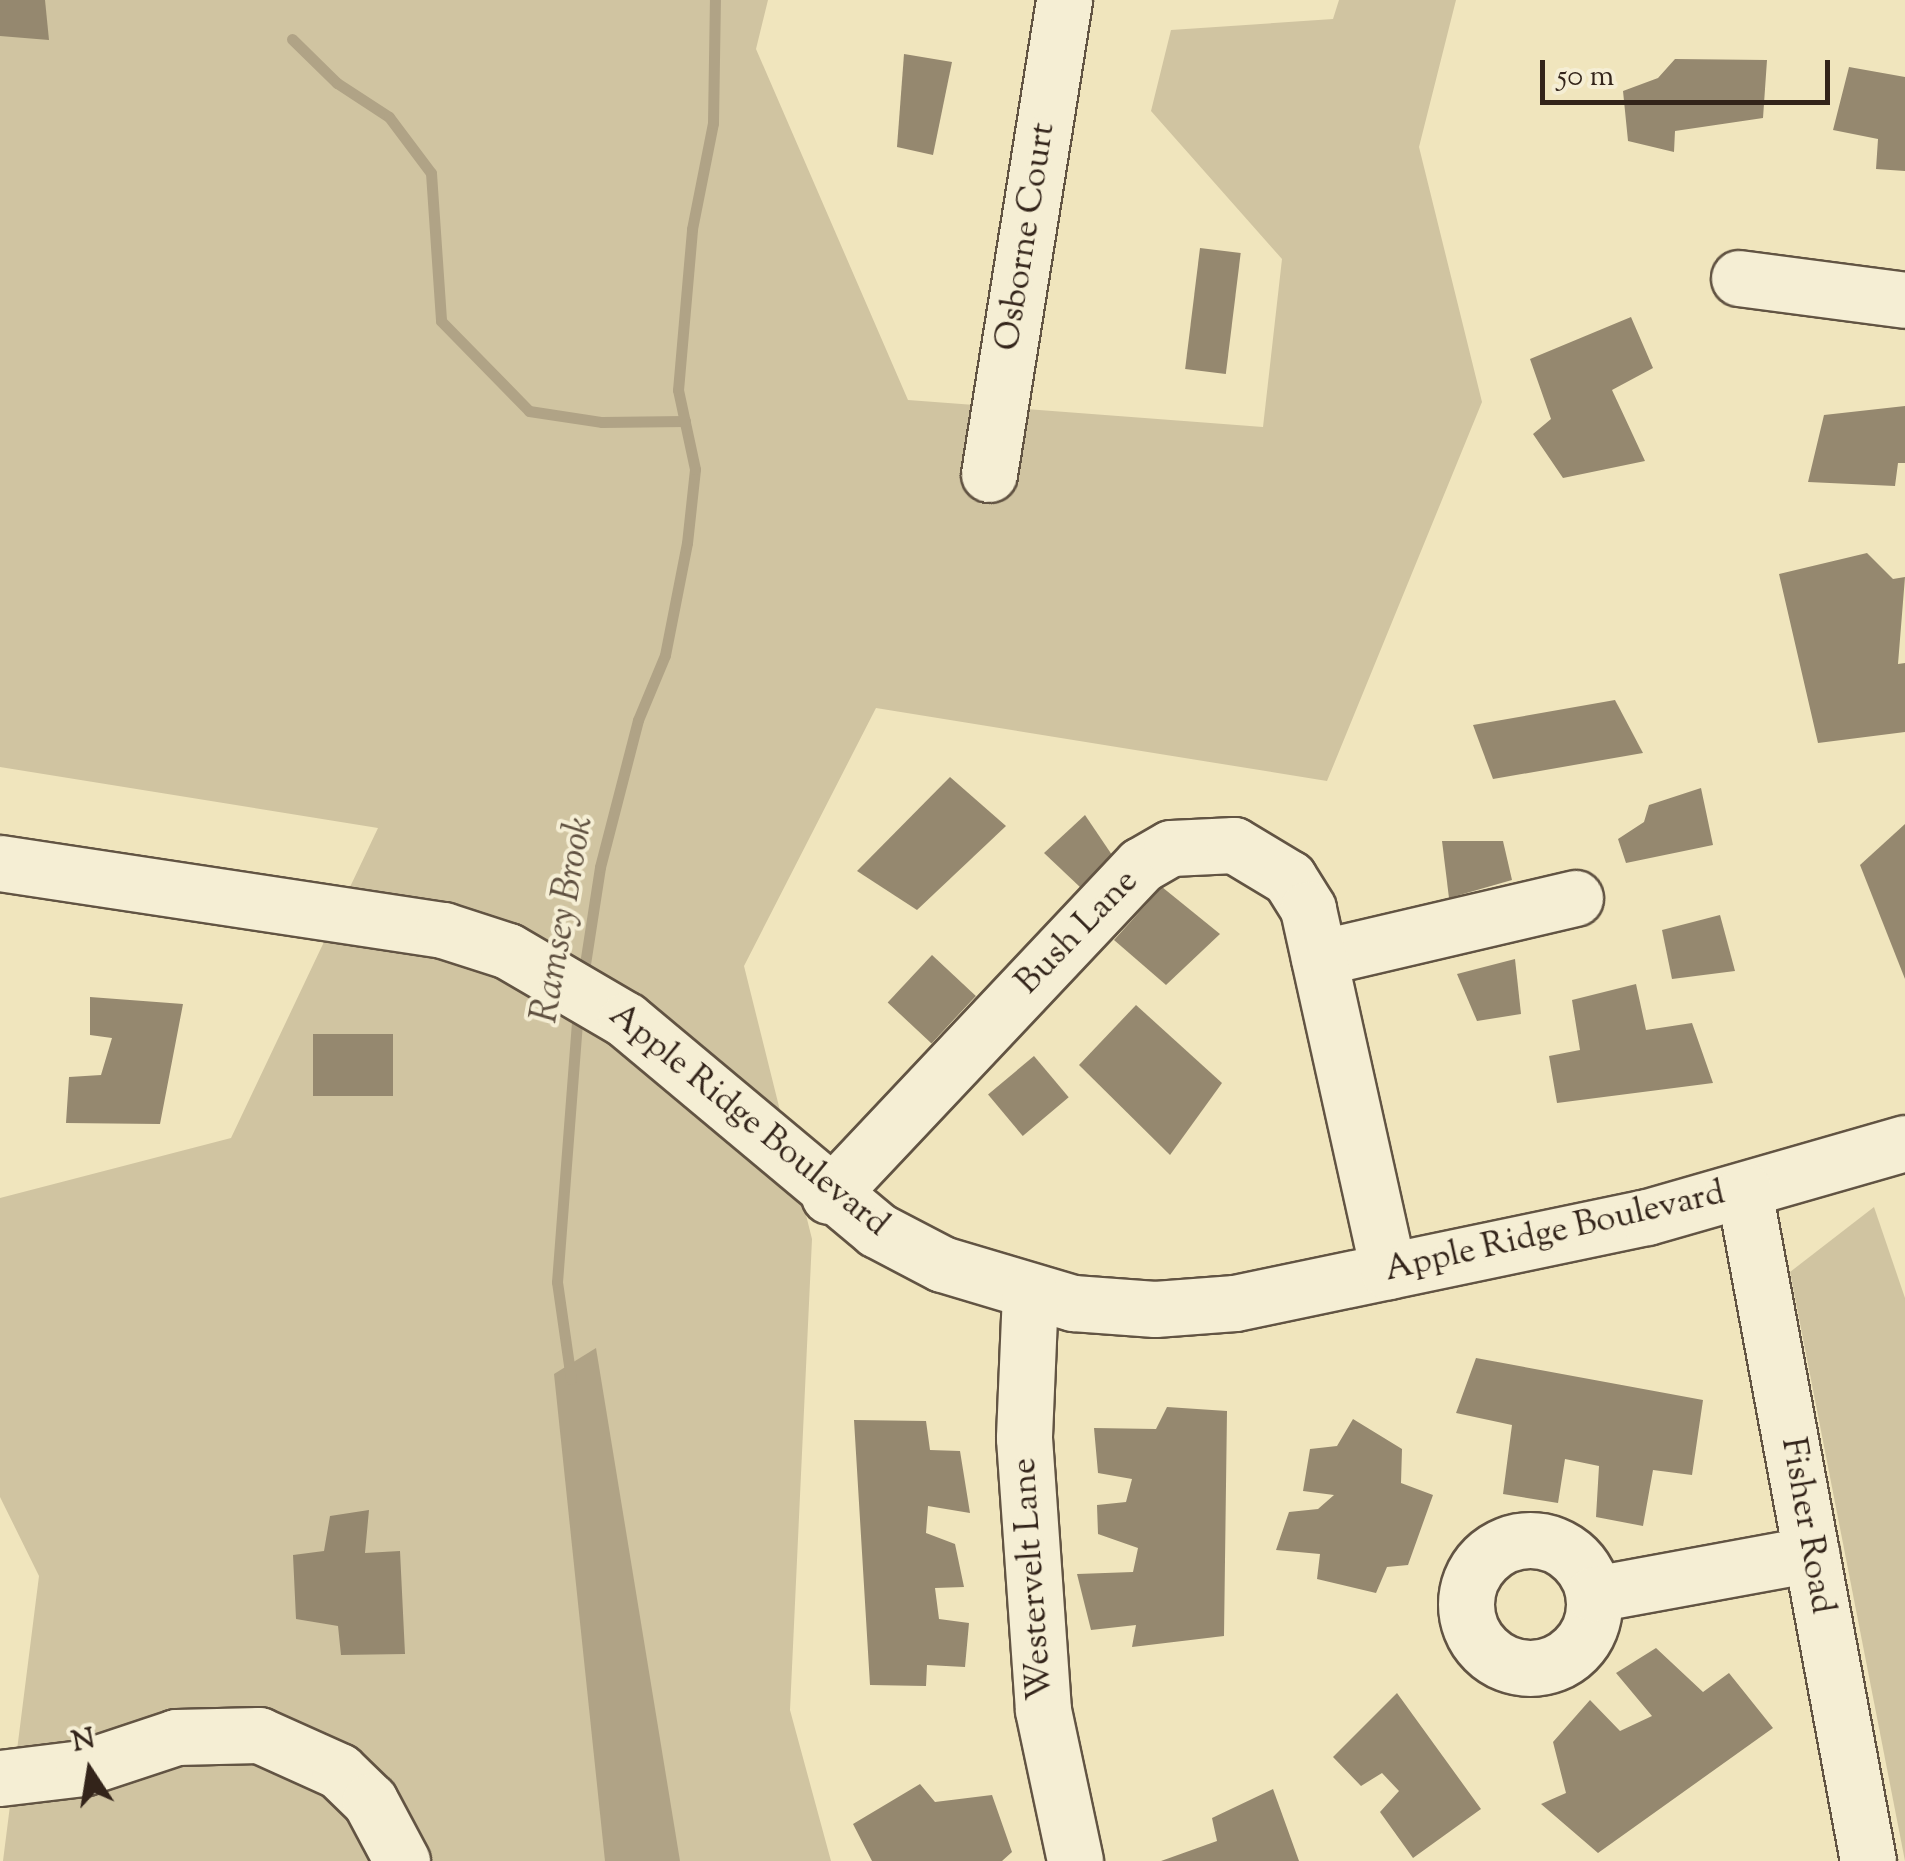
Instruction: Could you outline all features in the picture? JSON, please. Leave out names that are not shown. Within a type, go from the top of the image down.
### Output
[{"type":"street","name":"Osborne Court","points":[[989,474],[1064,0]]},
{"type":"street","points":[[1739,278],[1905,300]]},
{"type":"street","name":"Bush Lane","points":[[829,1196],[1141,864],[1171,848],[1202,842],[1262,857],[1308,908],[1388,1271]]},
{"type":"street","name":"Apple Ridge Boulevard","points":[[0,863],[443,930],[508,951],[626,1020],[829,1196],[942,1264],[1030,1293],[1155,1309],[1235,1303],[1744,1191],[1905,1143]]},
{"type":"street","points":[[1319,958],[1574,898]]},
{"type":"street","name":"Fisher Road","points":[[1744,1191],[1868,1861]]},
{"type":"street","name":"Westervelt Lane","points":[[1030,1293],[1024,1438],[1043,1710],[1075,1861]]},
{"type":"street","points":[[1594,1594],[1811,1554]]},
{"type":"street","points":[[0,1778],[83,1768],[176,1737],[260,1735],[339,1771],[370,1802],[402,1861]]},
{"type":"shaded area","points":[[0,0],[768,0],[756,49],[908,400],[1263,427],[1282,259],[1151,111],[1171,30],[1333,19],[1339,0],[1456,0],[1419,147],[1482,402],[1327,781],[876,708],[744,966],[812,1239],[790,1710],[831,1861],[3,1861],[39,1576],[0,1497],[0,1198],[231,1138],[378,828],[0,767]]},
{"type":"shaded area","points":[[1874,1207],[1905,1298],[1905,1861],[1790,1272]]},
{"type":"shaded area","points":[[596,1348],[680,1861],[605,1861],[554,1374]]},
{"type":"building","points":[[0,0],[45,0],[49,40],[0,36]]},
{"type":"building","points":[[904,54],[952,62],[933,155],[897,147]]},
{"type":"building","points":[[1675,59],[1767,60],[1763,118],[1675,131],[1674,152],[1628,141],[1623,91],[1658,78]]},
{"type":"building","points":[[1849,67],[1905,77],[1905,171],[1876,169],[1878,139],[1833,130]]},
{"type":"building","points":[[1200,248],[1241,253],[1226,374],[1185,369]]},
{"type":"building","points":[[1631,317],[1653,368],[1612,390],[1645,461],[1563,478],[1533,434],[1551,419],[1530,359]]},
{"type":"building","points":[[1905,406],[1905,463],[1898,463],[1895,486],[1808,482],[1824,415]]},
{"type":"building","points":[[1867,553],[1893,579],[1905,577],[1898,664],[1905,663],[1905,732],[1818,743],[1779,574]]},
{"type":"building","points":[[1615,700],[1643,753],[1493,779],[1473,725]]},
{"type":"building","points":[[950,777],[1006,826],[917,910],[857,871]]},
{"type":"building","points":[[1701,788],[1713,845],[1626,863],[1618,839],[1644,822],[1649,805]]},
{"type":"building","points":[[1085,815],[1112,855],[1081,888],[1044,853]]},
{"type":"building","points":[[1905,824],[1905,979],[1860,865]]},
{"type":"building","points":[[1442,841],[1503,841],[1512,880],[1449,898]]},
{"type":"building","points":[[1162,887],[1220,934],[1166,985],[1114,940]]},
{"type":"building","points":[[1720,915],[1735,971],[1672,979],[1662,930]]},
{"type":"building","points":[[932,955],[976,996],[932,1043],[888,1003]]},
{"type":"building","points":[[1515,959],[1521,1014],[1477,1021],[1457,974]]},
{"type":"building","points":[[1636,984],[1646,1030],[1692,1023],[1713,1083],[1557,1103],[1549,1056],[1580,1050],[1572,1000]]},
{"type":"building","points":[[90,997],[183,1004],[160,1124],[66,1123],[69,1077],[101,1075],[112,1038],[90,1035]]},
{"type":"building","points":[[1136,1005],[1222,1083],[1170,1155],[1079,1065]]},
{"type":"building","points":[[313,1034],[393,1034],[393,1096],[313,1096]]},
{"type":"building","points":[[1034,1056],[1069,1097],[1023,1136],[988,1095]]},
{"type":"building","points":[[1476,1358],[1703,1400],[1692,1475],[1653,1470],[1643,1526],[1596,1517],[1599,1466],[1565,1459],[1558,1503],[1503,1494],[1512,1425],[1456,1413]]},
{"type":"building","points":[[1167,1407],[1227,1411],[1224,1636],[1132,1647],[1136,1625],[1091,1630],[1077,1574],[1133,1572],[1138,1548],[1098,1534],[1097,1505],[1126,1502],[1132,1479],[1098,1473],[1094,1428],[1156,1429]]},
{"type":"building","points":[[1353,1419],[1402,1449],[1401,1483],[1433,1495],[1408,1565],[1387,1567],[1376,1593],[1317,1579],[1320,1554],[1276,1550],[1289,1512],[1318,1509],[1334,1495],[1303,1491],[1310,1449],[1337,1446]]},
{"type":"building","points":[[854,1420],[926,1421],[930,1450],[960,1451],[970,1513],[928,1506],[926,1533],[955,1544],[964,1587],[935,1588],[939,1619],[969,1623],[965,1667],[927,1665],[926,1686],[870,1685]]},
{"type":"building","points":[[369,1510],[365,1553],[400,1551],[405,1654],[341,1655],[338,1626],[296,1619],[293,1555],[324,1551],[330,1516]]},
{"type":"building","points":[[1656,1648],[1703,1692],[1729,1673],[1773,1728],[1598,1853],[1541,1804],[1566,1793],[1553,1742],[1590,1700],[1620,1731],[1652,1716],[1616,1673]]},
{"type":"building","points":[[1397,1693],[1481,1809],[1413,1858],[1380,1812],[1399,1791],[1382,1773],[1361,1786],[1333,1757]]},
{"type":"building","points":[[920,1784],[935,1802],[992,1795],[1012,1852],[1002,1861],[872,1861],[853,1824]]},
{"type":"building","points":[[1273,1789],[1299,1861],[1161,1861],[1217,1841],[1212,1818]]},
{"type":"waterway","name":"Ramsey Brook","points":[[583,977],[600,867],[638,720],[665,655],[687,543],[695,469],[678,390],[692,229],[713,123],[715,0]]},
{"type":"waterway","points":[[292,39],[337,83],[389,117],[431,173],[441,321],[529,411],[602,422],[685,421]]},
{"type":"waterway","name":"Ramsey Brook","points":[[571,1379],[557,1282],[578,1010]]}]
